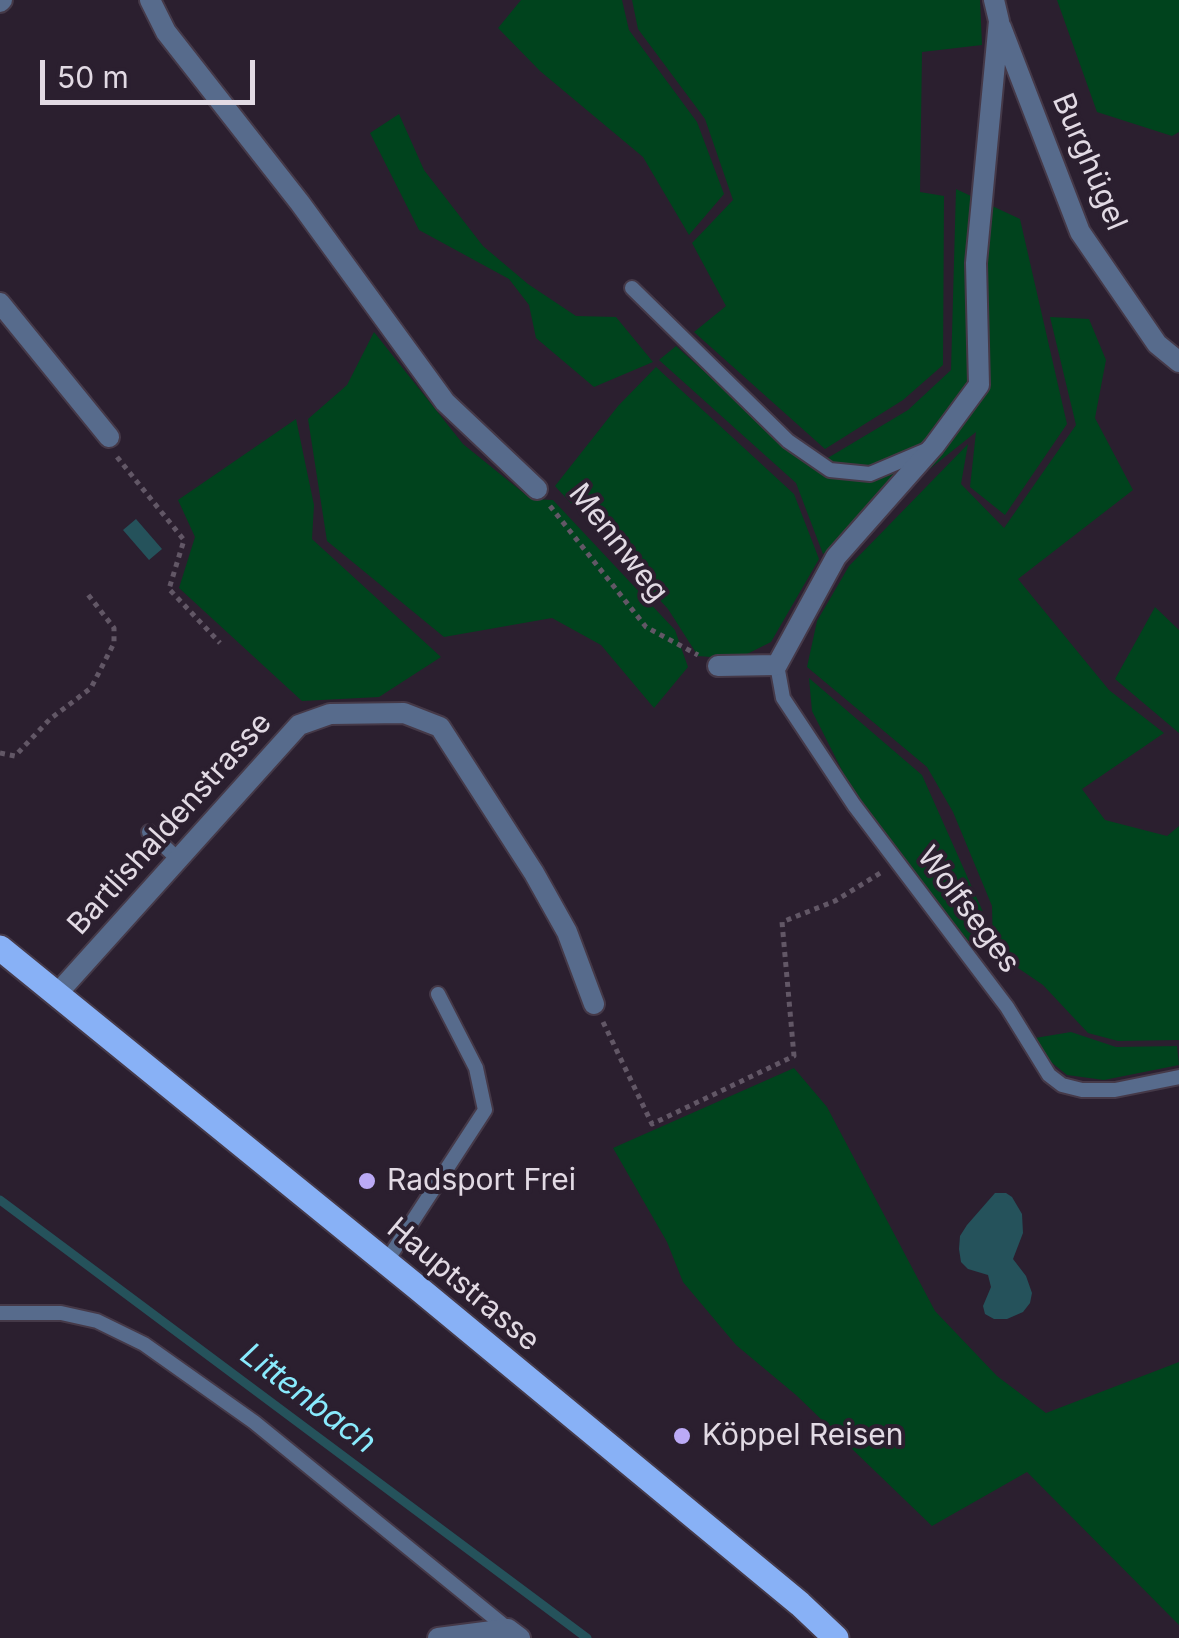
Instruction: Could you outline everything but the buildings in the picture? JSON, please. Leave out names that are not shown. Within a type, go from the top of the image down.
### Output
[{"type":"main road","name":"Hauptstrasse","points":[[0,948],[800,1604],[834,1638]]},
{"type":"street","name":"Mennweg","points":[[150,0],[166,32],[300,202],[445,402],[537,489]]},
{"type":"street","name":"Burghügel","points":[[996,10],[1080,232],[1157,344],[1179,362]]},
{"type":"street","points":[[718,666],[777,665],[836,557],[934,446],[979,385],[976,263],[996,10]]},
{"type":"street","points":[[0,303],[109,436]]},
{"type":"street","name":"Bartlishaldenstrasse","points":[[56,995],[298,725],[330,714],[404,713],[440,726],[567,932],[594,1004]]},
{"type":"street","points":[[438,1638],[514,1634]]},
{"type":"lane","points":[[632,288],[788,441],[830,470],[870,474],[934,446]]},
{"type":"lane","name":"Wolfseges","points":[[777,665],[783,698],[854,805],[1007,1007],[1049,1075],[1082,1090],[1115,1090],[1179,1077]]},
{"type":"lane","points":[[149,832],[179,860]]},
{"type":"lane","points":[[386,1262],[485,1110],[476,1068],[438,994]]},
{"type":"lane","points":[[0,1313],[61,1313],[96,1321],[144,1344],[254,1422],[514,1634]]},
{"type":"path","points":[[109,436],[110,449],[184,540],[170,589],[220,644]]},
{"type":"path","name":"Mennweg","points":[[537,489],[646,627],[718,666]]},
{"type":"path","points":[[0,753],[15,756],[50,719],[91,688],[114,644],[114,628],[86,592]]},
{"type":"path","points":[[594,1004],[652,1124],[794,1056],[782,922],[859,887]]},
{"type":"green space","points":[[521,0],[622,0],[629,30],[697,122],[724,194],[689,235],[643,157],[540,71],[498,28]]},
{"type":"green space","points":[[632,0],[980,0],[982,45],[922,52],[920,192],[944,196],[943,365],[903,400],[825,449],[694,332],[726,306],[692,243],[733,200],[705,119],[638,29]]},
{"type":"green space","points":[[1057,0],[1179,0],[1179,132],[1172,136],[1097,112]]},
{"type":"green space","points":[[399,114],[424,170],[483,246],[528,284],[576,316],[616,317],[653,362],[594,387],[536,338],[529,305],[509,279],[419,230],[370,133]]},
{"type":"green space","points":[[956,189],[1020,219],[1067,424],[1005,515],[970,487],[976,432],[823,554],[796,483],[659,360],[676,346],[811,468],[908,410],[951,370]]},
{"type":"green space","points":[[1050,317],[1089,319],[1106,360],[1095,418],[1133,490],[1018,579],[1109,690],[1164,733],[1082,789],[1105,820],[1167,836],[1179,826],[1179,1040],[1118,1041],[1088,1033],[1043,985],[993,951],[992,906],[953,812],[927,767],[807,667],[817,621],[849,566],[968,444],[961,484],[1004,528],[1076,425]]},
{"type":"green space","points":[[374,332],[463,444],[531,499],[553,500],[675,630],[688,667],[654,708],[601,645],[552,618],[444,637],[327,541],[308,419],[347,385]]},
{"type":"green space","points":[[656,367],[794,494],[819,559],[771,642],[737,659],[698,656],[668,609],[555,486],[618,406]]},
{"type":"green space","points":[[296,419],[314,505],[312,539],[441,657],[379,697],[302,701],[179,588],[195,537],[178,500]]},
{"type":"green space","points":[[1155,607],[1179,630],[1179,733],[1115,679]]},
{"type":"green space","points":[[809,678],[922,775],[983,912],[973,947],[857,800],[812,711]]},
{"type":"green space","points":[[1071,1032],[1116,1047],[1177,1046],[1179,1065],[1104,1080],[1067,1075],[1046,1058],[1035,1038]]},
{"type":"green space","points":[[794,1068],[827,1107],[935,1311],[997,1376],[1046,1413],[1179,1362],[1179,1625],[1027,1472],[932,1526],[796,1395],[736,1345],[683,1282],[667,1242],[613,1148]]},
{"type":"shaded area","points":[[136,519],[162,549],[149,560],[123,530]]},
{"type":"shaded area","points":[[995,1193],[1012,1197],[1022,1214],[1023,1233],[1013,1259],[1026,1276],[1032,1293],[1023,1312],[1007,1319],[985,1314],[983,1306],[991,1287],[988,1275],[968,1269],[961,1262],[959,1249],[960,1236],[967,1225]]},
{"type":"waterway","name":"Littenbach","points":[[0,1200],[587,1638]]},
{"type":"place","name":"Radsport Frei","points":[[367,1181]]},
{"type":"place","name":"Köppel Reisen","points":[[682,1436]]}]
